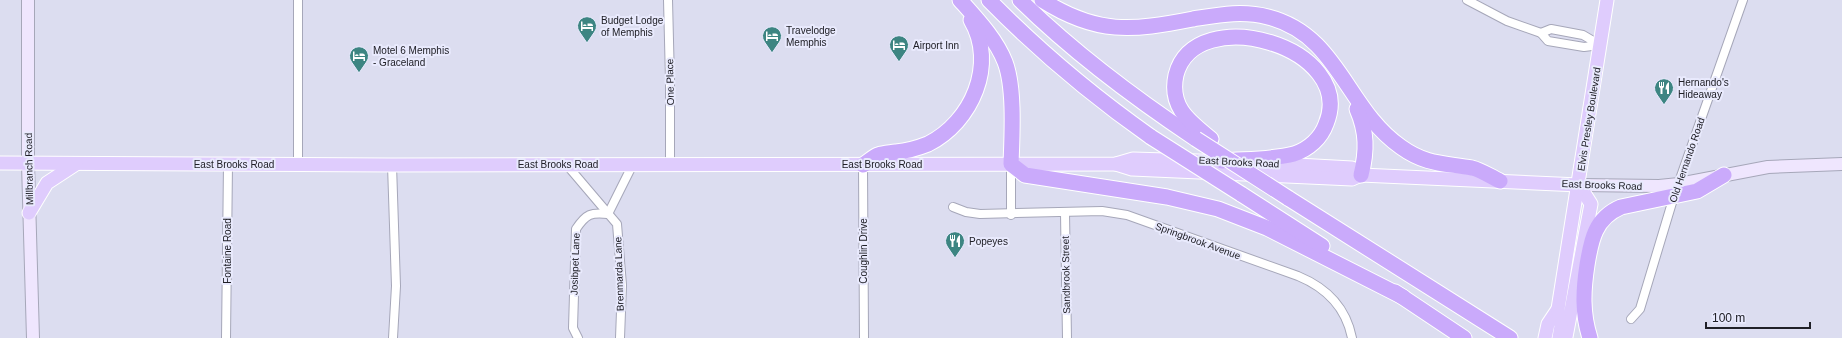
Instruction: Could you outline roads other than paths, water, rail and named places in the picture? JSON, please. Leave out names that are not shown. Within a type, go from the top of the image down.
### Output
[{"type":"highway","points":[[960,0],[992,39],[1005,62],[1011,93],[1011,164],[1025,175],[1167,197],[1218,209],[1267,228],[1402,297]]},
{"type":"highway","points":[[862,165],[878,155],[916,148],[928,144],[949,130],[968,107],[981,72],[981,49],[978,35],[973,23],[960,0]]},
{"type":"highway","points":[[989,0],[1072,79],[1151,137],[1464,338]]},
{"type":"highway","points":[[1020,0],[1075,51],[1143,104],[1288,198],[1510,338]]},
{"type":"highway","points":[[1042,0],[1074,18],[1106,27],[1136,29],[1230,13],[1245,13],[1267,16],[1293,25],[1318,44],[1331,60],[1370,118],[1400,147],[1423,159],[1445,166],[1474,168],[1500,181]]},
{"type":"highway","points":[[1217,161],[1282,156],[1303,150],[1313,144],[1320,136],[1329,117],[1329,99],[1323,80],[1318,71],[1303,55],[1283,42],[1270,37],[1240,32],[1224,33],[1202,39],[1193,44],[1180,59],[1173,91],[1176,102],[1190,122],[1227,150],[1241,167]]},
{"type":"highway","points":[[1344,80],[1364,128],[1366,152],[1361,174]]},
{"type":"highway","points":[[1590,338],[1583,310],[1583,291],[1590,245],[1596,228],[1604,217],[1621,207],[1676,190],[1697,191],[1724,175]]},
{"type":"highway","points":[[1575,289],[1576,316],[1584,338]]},
{"type":"main road","name":"Millbranch Road","points":[[28,0],[28,164],[33,338]]},
{"type":"main road","name":"Elvis Presley Boulevard","points":[[1559,338],[1561,326],[1558,309],[1579,185],[1607,0]]},
{"type":"main road","name":"East Brooks Road","points":[[0,163],[298,165],[862,165],[1116,164],[1133,159],[1217,161],[1352,168],[1361,174],[1648,187],[1676,190]]},
{"type":"main road","points":[[29,213],[48,183],[76,164]]},
{"type":"main road","name":"East Brooks Road","points":[[1116,164],[1132,169],[1352,179],[1361,174]]},
{"type":"main road","points":[[1724,175],[1774,166],[1842,164]]},
{"type":"main road","points":[[1566,338],[1591,204],[1579,185]]},
{"type":"main road","name":"Elvis Presley Boulevard","points":[[1545,338],[1548,324],[1558,309]]},
{"type":"street","points":[[298,0],[298,165]]},
{"type":"street","name":"One Place","points":[[668,0],[670,164]]},
{"type":"street","points":[[1467,0],[1507,21],[1541,33],[1548,41],[1584,47],[1600,45]]},
{"type":"street","name":"Old Hernando Road","points":[[1631,319],[1640,309],[1676,190],[1743,0]]},
{"type":"street","points":[[1541,33],[1551,29],[1583,34],[1600,45]]},
{"type":"street","name":"Fontaine Road","points":[[226,338],[228,164]]},
{"type":"street","points":[[565,164],[608,214],[633,164]]},
{"type":"street","points":[[1011,164],[1011,215]]},
{"type":"street","points":[[392,165],[396,286],[393,338]]},
{"type":"street","name":"Coughlin Drive","points":[[862,165],[864,338]]},
{"type":"street","name":"Springbrook Avenue","points":[[953,207],[973,214],[1011,215],[1102,211],[1126,216],[1307,279],[1322,288],[1339,306],[1347,318],[1352,338]]},
{"type":"street","name":"Josibpet Lane","points":[[578,338],[573,328],[576,229],[583,219],[594,213],[608,214]]},
{"type":"street","name":"Sandbrook Street","points":[[1065,213],[1067,338]]},
{"type":"street","name":"Brenmarda Lane","points":[[608,214],[617,224],[622,285],[620,338]]},
{"type":"place","name":"Budget Lodge of Memphis","points":[[587,43]]},
{"type":"place","name":"Travelodge Memphis","points":[[772,53]]},
{"type":"place","name":"Airport Inn","points":[[899,62]]},
{"type":"place","name":"Motel 6 Memphis - Graceland","points":[[359,73]]},
{"type":"place","name":"Hernando's Hideaway","points":[[1664,105]]},
{"type":"place","name":"Popeyes","points":[[955,258]]}]
